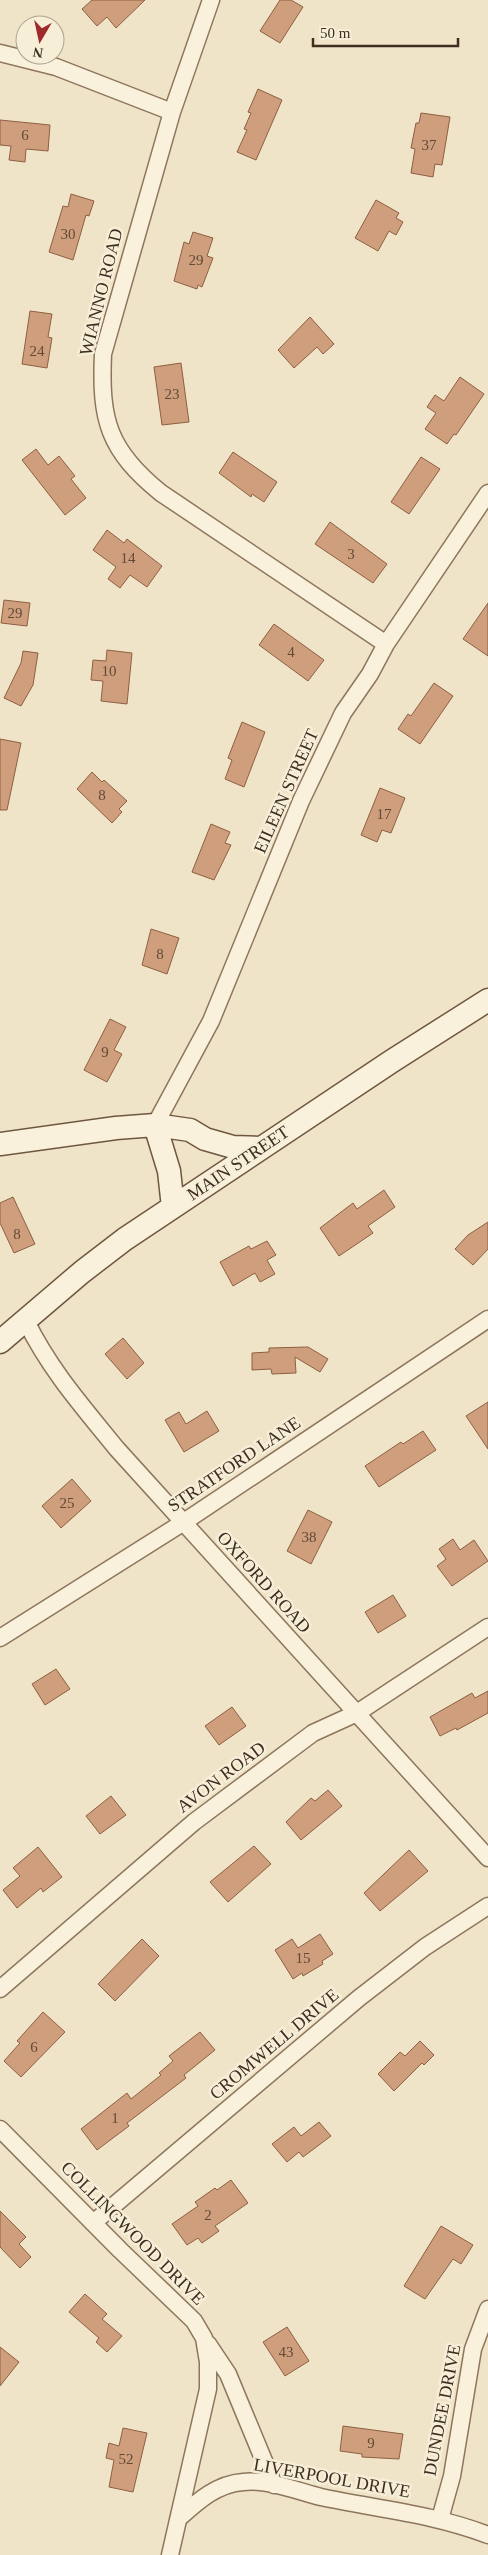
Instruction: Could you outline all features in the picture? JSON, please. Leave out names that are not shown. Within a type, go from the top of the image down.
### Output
[{"type":"main road","name":"MAIN STREET","points":[[0,1342],[89,1267],[172,1207],[488,1000]]},
{"type":"main road","points":[[155,1125],[169,1171],[172,1207]]},
{"type":"main road","points":[[0,1144],[116,1128],[155,1125],[190,1130],[205,1138],[233,1146],[261,1148]]},
{"type":"street","name":"WIANNO ROAD","points":[[211,0],[172,112],[103,354],[101,392],[106,418],[120,452],[137,473],[161,492],[386,644]]},
{"type":"street","points":[[0,53],[56,66],[172,112]]},
{"type":"street","name":"EILEEN STREET","points":[[155,1125],[211,1021],[306,789],[343,714],[370,674],[386,644],[486,498]]},
{"type":"street","name":"STRATFORD LANE","points":[[0,1638],[184,1522],[488,1318]]},
{"type":"street","name":"OXFORD ROAD","points":[[26,1320],[41,1352],[59,1378],[117,1449],[488,1858]]},
{"type":"street","name":"AVON ROAD","points":[[0,1989],[194,1822],[313,1733],[358,1713],[488,1627]]},
{"type":"street","name":"CROMWELL DRIVE","points":[[93,2223],[360,1998],[425,1947],[488,1906]]},
{"type":"street","name":"COLLINGWOOD DRIVE","points":[[0,2129],[93,2223],[194,2320],[204,2338],[208,2362],[208,2389],[170,2555]]},
{"type":"street","name":"DUNDEE DRIVE","points":[[440,2519],[452,2476],[473,2349],[488,2309]]},
{"type":"street","points":[[204,2338],[228,2374],[274,2485]]},
{"type":"street","name":"LIVERPOOL DRIVE","points":[[178,2519],[204,2495],[244,2481],[274,2485],[367,2506],[440,2519],[488,2535]]},
{"type":"building","points":[[92,0],[145,0],[116,28],[107,17],[97,26],[82,9]]},
{"type":"building","points":[[280,0],[291,0],[303,7],[280,43],[260,31]]},
{"type":"building","points":[[258,89],[282,100],[256,160],[237,152],[247,130],[244,129],[251,113],[248,112]]},
{"type":"building","points":[[421,113],[450,117],[442,165],[435,164],[433,177],[411,173],[415,149],[411,148],[416,123],[419,123]]},
{"type":"building","points":[[0,120],[50,125],[48,151],[26,149],[25,162],[9,160],[11,146],[0,145]]},
{"type":"building","points":[[71,194],[94,201],[89,216],[86,215],[73,260],[49,252],[63,206],[68,207]]},
{"type":"building","points":[[376,200],[399,213],[396,218],[403,222],[396,235],[389,231],[378,251],[355,238]]},
{"type":"building","points":[[193,232],[213,238],[207,256],[213,258],[202,287],[198,285],[197,289],[174,281],[184,242],[189,244]]},
{"type":"building","points":[[30,311],[52,314],[48,337],[52,338],[47,368],[22,364]]},
{"type":"building","points":[[310,317],[334,344],[323,354],[317,347],[294,368],[278,350]]},
{"type":"building","points":[[181,363],[189,422],[162,425],[154,367]]},
{"type":"building","points":[[460,377],[484,394],[456,435],[454,434],[447,444],[425,429],[436,413],[427,407],[435,395],[444,401]]},
{"type":"building","points":[[36,449],[48,465],[59,456],[75,476],[71,479],[86,498],[65,515],[22,460]]},
{"type":"building","points":[[233,452],[277,482],[264,502],[252,494],[251,497],[219,473]]},
{"type":"building","points":[[421,457],[440,469],[409,514],[391,502]]},
{"type":"building","points":[[330,522],[387,564],[373,583],[315,544]]},
{"type":"building","points":[[107,530],[124,543],[127,539],[162,566],[147,587],[130,575],[120,588],[108,579],[116,567],[93,550]]},
{"type":"building","points":[[4,600],[30,603],[27,626],[1,623]]},
{"type":"building","points":[[488,603],[488,656],[463,639]]},
{"type":"building","points":[[274,624],[324,660],[308,681],[259,645]]},
{"type":"building","points":[[107,650],[132,653],[127,704],[101,701],[103,681],[91,680],[93,660],[106,661]]},
{"type":"building","points":[[23,651],[38,653],[33,685],[21,706],[4,698],[21,663]]},
{"type":"building","points":[[434,683],[453,696],[420,744],[398,729],[408,714],[411,716]]},
{"type":"building","points":[[242,722],[265,732],[244,787],[225,779],[232,760],[228,758]]},
{"type":"building","points":[[0,739],[21,743],[7,810],[0,810]]},
{"type":"building","points":[[92,772],[127,801],[119,809],[122,812],[112,823],[77,789]]},
{"type":"building","points":[[380,788],[405,798],[391,833],[382,830],[377,842],[361,835]]},
{"type":"building","points":[[211,824],[230,832],[225,843],[231,845],[214,880],[192,872]]},
{"type":"building","points":[[151,929],[179,938],[167,974],[142,965]]},
{"type":"building","points":[[110,1019],[126,1027],[114,1050],[122,1054],[107,1082],[84,1070]]},
{"type":"building","points":[[384,1190],[395,1207],[368,1226],[373,1233],[339,1256],[320,1228],[353,1203],[357,1209]]},
{"type":"building","points":[[13,1197],[35,1244],[14,1253],[0,1223],[0,1203]]},
{"type":"building","points":[[488,1222],[488,1249],[473,1265],[455,1249],[468,1235]]},
{"type":"building","points":[[267,1241],[276,1255],[267,1260],[275,1274],[260,1282],[255,1273],[233,1286],[220,1262],[249,1246],[251,1249]]},
{"type":"building","points":[[123,1338],[144,1363],[127,1379],[105,1354]]},
{"type":"building","points":[[308,1347],[328,1359],[320,1372],[295,1357],[296,1373],[272,1374],[271,1369],[252,1370],[252,1353],[269,1352],[269,1348]]},
{"type":"building","points":[[488,1402],[488,1449],[466,1416]]},
{"type":"building","points":[[207,1411],[219,1431],[184,1452],[165,1420],[179,1412],[186,1424]]},
{"type":"building","points":[[423,1431],[436,1450],[379,1487],[365,1466],[401,1442],[403,1444]]},
{"type":"building","points":[[72,1479],[91,1501],[61,1528],[42,1506]]},
{"type":"building","points":[[308,1510],[332,1522],[311,1564],[287,1551]]},
{"type":"building","points":[[453,1539],[460,1550],[474,1540],[488,1561],[452,1586],[437,1566],[446,1559],[439,1549]]},
{"type":"building","points":[[393,1595],[406,1616],[378,1633],[365,1612]]},
{"type":"building","points":[[56,1669],[70,1689],[45,1705],[32,1684]]},
{"type":"building","points":[[488,1691],[488,1713],[457,1730],[456,1728],[440,1736],[430,1717],[472,1693],[475,1698]]},
{"type":"building","points":[[232,1707],[246,1726],[219,1745],[205,1726]]},
{"type":"building","points":[[328,1790],[342,1806],[301,1840],[286,1822],[311,1798],[315,1801]]},
{"type":"building","points":[[111,1796],[126,1815],[100,1834],[86,1816]]},
{"type":"building","points":[[254,1846],[271,1864],[228,1902],[210,1882]]},
{"type":"building","points":[[38,1847],[62,1877],[43,1892],[41,1888],[17,1908],[3,1890],[20,1876],[13,1868]]},
{"type":"building","points":[[409,1850],[428,1871],[380,1911],[364,1893]]},
{"type":"building","points":[[320,1934],[333,1954],[322,1961],[323,1964],[303,1976],[302,1973],[293,1979],[275,1950],[292,1939],[298,1948]]},
{"type":"building","points":[[142,1939],[159,1956],[115,2001],[98,1984]]},
{"type":"building","points":[[43,2012],[65,2032],[21,2077],[4,2061],[20,2043],[17,2041]]},
{"type":"building","points":[[200,2032],[215,2050],[184,2075],[186,2078],[127,2123],[129,2126],[97,2150],[81,2129],[127,2093],[131,2099],[161,2075],[159,2073],[173,2061],[169,2056]]},
{"type":"building","points":[[420,2041],[434,2055],[424,2065],[422,2063],[394,2091],[378,2074],[400,2052],[405,2056]]},
{"type":"building","points":[[319,2122],[331,2136],[303,2157],[299,2152],[287,2162],[272,2144],[294,2127],[301,2136]]},
{"type":"building","points":[[231,2180],[248,2203],[215,2226],[219,2231],[202,2243],[198,2238],[187,2245],[172,2224],[198,2206],[195,2202],[215,2188],[217,2190]]},
{"type":"building","points":[[0,2211],[26,2237],[19,2244],[31,2257],[20,2268],[0,2247]]},
{"type":"building","points":[[441,2226],[473,2245],[461,2264],[453,2259],[425,2299],[404,2286]]},
{"type":"building","points":[[85,2294],[107,2314],[102,2319],[122,2336],[107,2352],[96,2342],[99,2338],[69,2312]]},
{"type":"building","points":[[287,2327],[309,2361],[285,2376],[263,2342]]},
{"type":"building","points":[[0,2347],[19,2362],[0,2386]]},
{"type":"building","points":[[343,2426],[403,2434],[399,2459],[362,2457],[362,2454],[340,2451]]},
{"type":"building","points":[[123,2428],[147,2433],[133,2492],[109,2487],[114,2460],[106,2458],[109,2443],[119,2446]]}]
